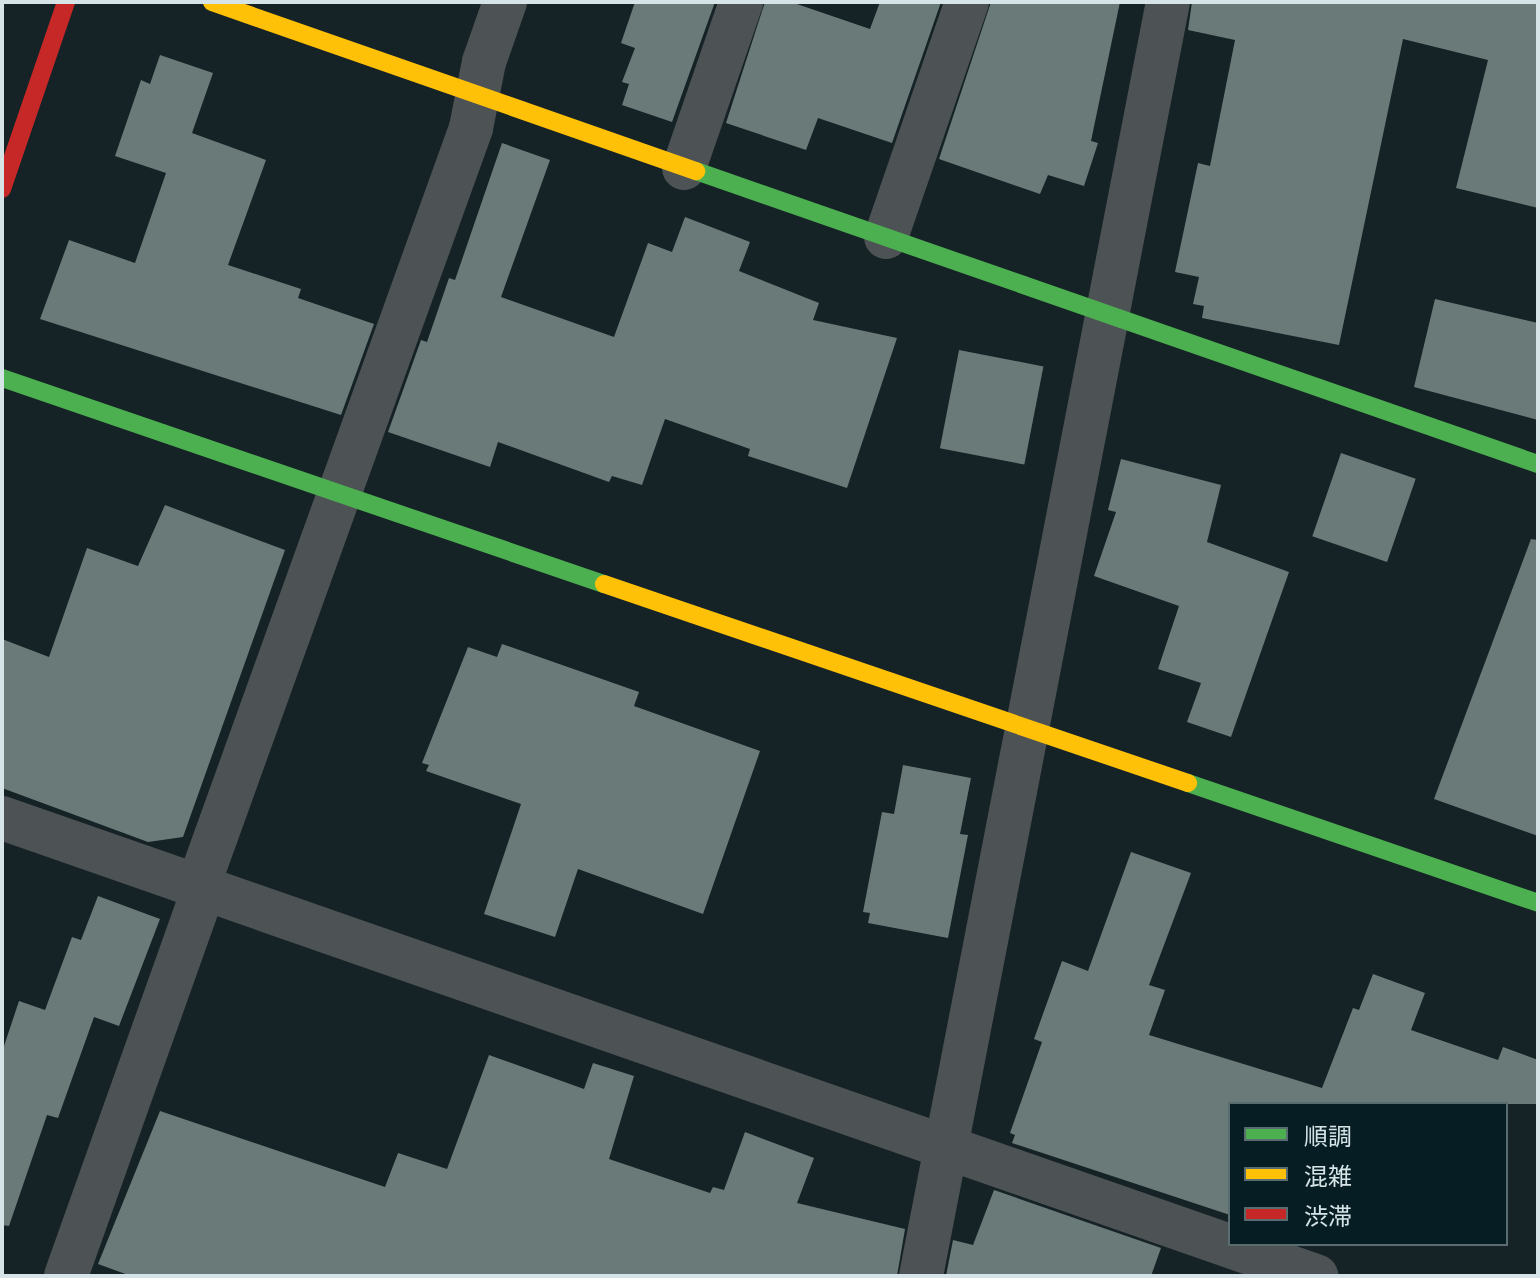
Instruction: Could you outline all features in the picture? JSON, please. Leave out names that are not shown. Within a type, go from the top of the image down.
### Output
[{"type":"street","points":[[2,189],[66,2]]},
{"type":"street","points":[[212,2],[476,98],[1538,464]]},
{"type":"street","points":[[66,1276],[471,128],[476,98],[505,2]]},
{"type":"street","points":[[684,168],[741,2]]},
{"type":"street","points":[[886,237],[967,2]]},
{"type":"street","points":[[921,1276],[1030,729],[1168,2]]},
{"type":"street","points":[[2,378],[1538,903]]},
{"type":"street","points":[[2,818],[1228,1245]]},
{"type":"street","points":[[1231,1246],[1316,1276]]},
{"type":"building","points":[[635,2],[715,2],[672,122],[622,105],[629,84],[622,82],[635,48],[621,43]]},
{"type":"building","points":[[765,2],[791,2],[870,29],[880,2],[941,2],[892,143],[818,118],[806,150],[726,123]]},
{"type":"building","points":[[991,2],[1120,2],[1091,141],[1098,143],[1084,186],[1048,175],[1040,194],[939,159]]},
{"type":"building","points":[[1192,2],[1538,2],[1538,208],[1456,188],[1488,60],[1403,39],[1339,345],[1202,318],[1204,306],[1193,304],[1199,277],[1175,272],[1198,163],[1210,166],[1235,40],[1188,30]]},
{"type":"building","points":[[160,55],[213,73],[192,133],[266,160],[228,265],[301,289],[298,298],[374,324],[341,415],[40,319],[69,240],[135,263],[166,173],[115,156],[141,80],[150,84]]},
{"type":"building","points":[[502,143],[550,160],[501,297],[614,337],[648,243],[672,252],[685,217],[750,242],[739,271],[819,303],[813,320],[897,338],[847,488],[748,456],[750,449],[665,419],[642,485],[612,476],[609,482],[498,442],[490,467],[388,432],[421,340],[427,342],[449,278],[455,280]]},
{"type":"building","points":[[1435,299],[1538,323],[1538,420],[1414,387]]},
{"type":"building","points":[[959,350],[1043,366],[1024,465],[940,448]]},
{"type":"building","points":[[1341,453],[1416,479],[1387,562],[1312,536]]},
{"type":"building","points":[[1121,459],[1221,485],[1207,542],[1289,572],[1231,737],[1187,722],[1201,683],[1158,669],[1179,606],[1094,576],[1116,512],[1108,510]]},
{"type":"building","points":[[165,505],[285,550],[183,837],[148,842],[2,788],[2,639],[49,657],[87,548],[138,566]]},
{"type":"building","points":[[1531,539],[1538,540],[1538,836],[1434,799]]},
{"type":"building","points":[[502,644],[639,692],[634,706],[760,751],[703,914],[578,869],[555,937],[484,914],[521,804],[426,771],[429,765],[422,763],[468,647],[497,657]]},
{"type":"building","points":[[903,765],[971,778],[960,834],[968,835],[948,938],[868,923],[870,913],[863,912],[882,812],[894,814]]},
{"type":"building","points":[[1131,852],[1191,873],[1149,985],[1165,990],[1149,1035],[1322,1088],[1353,1008],[1359,1010],[1373,974],[1425,993],[1411,1030],[1498,1060],[1503,1047],[1538,1060],[1538,1104],[1228,1102],[1228,1214],[1012,1143],[1015,1135],[1010,1133],[1042,1042],[1034,1039],[1062,961],[1088,971]]},
{"type":"building","points":[[98,896],[160,919],[119,1026],[94,1017],[58,1118],[47,1115],[9,1226],[2,1225],[2,1052],[19,1001],[45,1010],[72,937],[81,940]]},
{"type":"building","points":[[489,1055],[584,1089],[593,1063],[634,1076],[609,1159],[710,1193],[713,1187],[724,1190],[745,1132],[814,1158],[797,1203],[905,1229],[897,1276],[131,1276],[98,1264],[160,1111],[385,1187],[398,1153],[447,1169]]},
{"type":"building","points":[[994,1190],[1161,1248],[1151,1276],[946,1276],[953,1240],[973,1245]]},
{"type":"traffic: fast","points":[[696,171],[1538,464]]},
{"type":"traffic: fast","points":[[2,378],[604,584]]},
{"type":"traffic: fast","points":[[1188,783],[1538,903]]},
{"type":"traffic: slow","points":[[212,2],[696,171]]},
{"type":"traffic: slow","points":[[604,584],[1188,783]]},
{"type":"traffic: jam","points":[[2,189],[66,2]]}]
